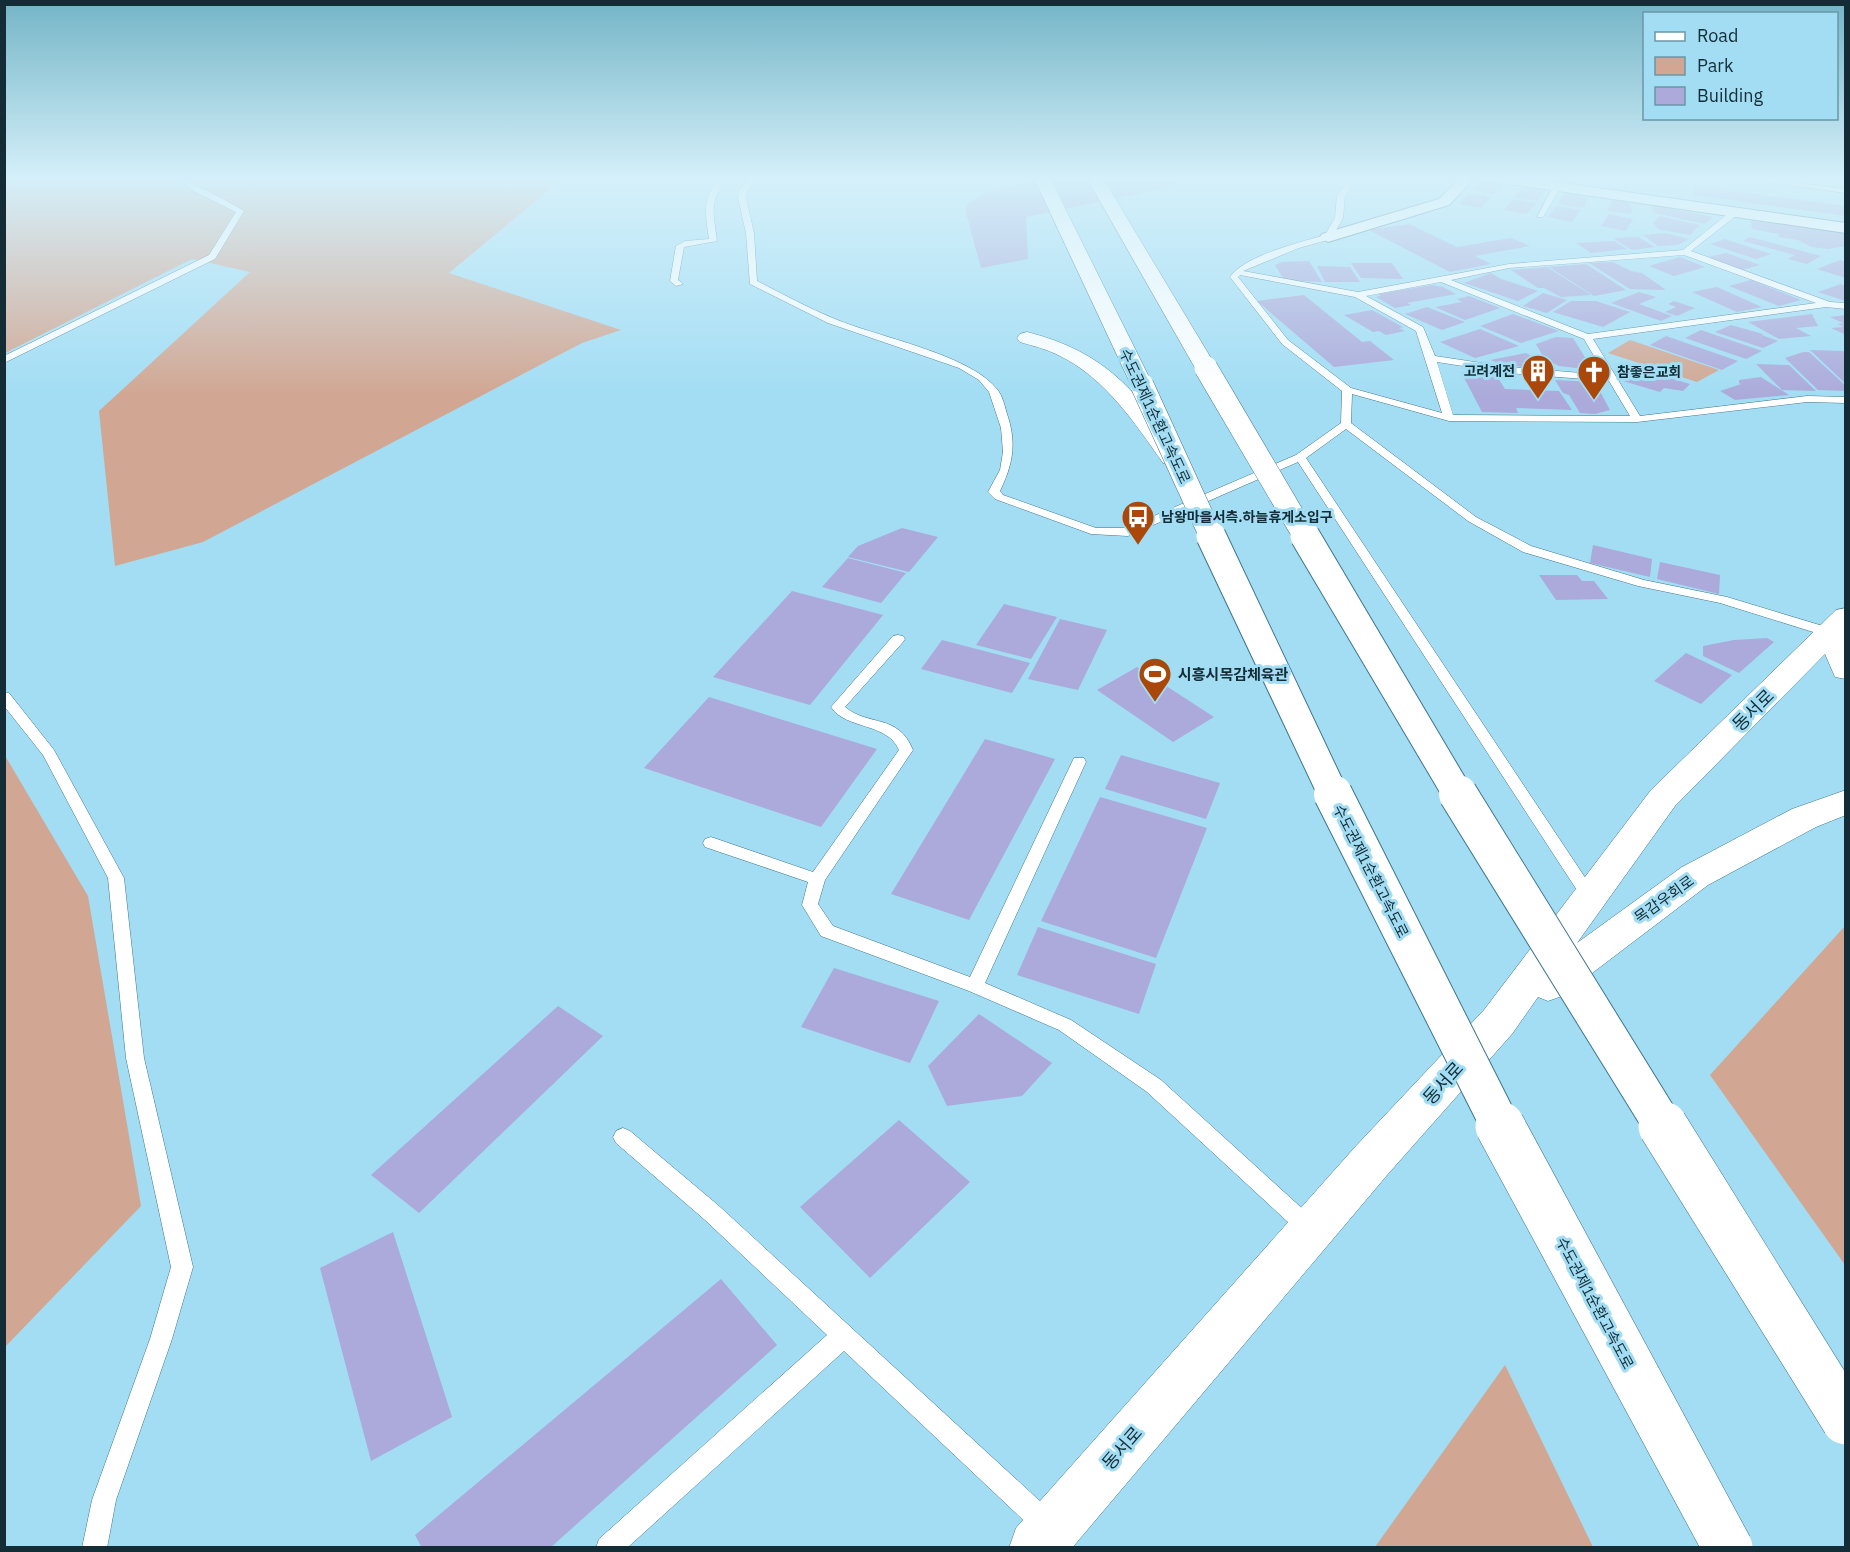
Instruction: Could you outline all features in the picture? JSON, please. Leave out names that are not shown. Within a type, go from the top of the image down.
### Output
[{"type":"main road","name":"수도권제1순환고속도로","points":[[1078,252],[1343,816],[1519,1163],[1728,1548]]},
{"type":"main road","points":[[1138,252],[1447,777],[1845,1420]]},
{"type":"main road","points":[[1027,338],[1068,351],[1123,394],[1148,424],[1183,477]]},
{"type":"main road","points":[[1838,625],[1845,670]]},
{"type":"main road","name":"동서로","points":[[1044,1539],[1311,1230],[1498,1022],[1663,798],[1838,625]]},
{"type":"main road","name":"목감우회로","points":[[1498,1022],[1695,876],[1804,818],[1845,802]]},
{"type":"lane","points":[[4,360],[212,256],[214,252]]},
{"type":"lane","points":[[679,252],[674,281],[679,284]]},
{"type":"lane","points":[[750,252],[749,282],[831,321],[962,366],[982,378],[994,390],[1006,428],[1008,452],[1005,470],[994,492],[999,497],[1095,531],[1128,532],[1300,456],[1346,424]]},
{"type":"lane","points":[[1282,252],[1236,272],[1234,278],[1286,342],[1347,390],[1449,418],[1637,419],[1807,399],[1845,400]]},
{"type":"lane","points":[[1358,295],[1509,266],[1680,252]]},
{"type":"lane","points":[[1686,252],[1829,305]]},
{"type":"lane","points":[[1236,272],[1358,295],[1419,329],[1431,358],[1449,418]]},
{"type":"lane","points":[[1440,278],[1587,337],[1829,305],[1845,306]]},
{"type":"lane","points":[[1587,337],[1637,419]]},
{"type":"lane","points":[[1431,358],[1508,370],[1611,378]]},
{"type":"lane","points":[[1346,424],[1347,390]]},
{"type":"lane","points":[[1346,424],[1472,519],[1527,549],[1642,583],[1838,625]]},
{"type":"lane","points":[[1300,456],[1590,897]]},
{"type":"lane","points":[[898,639],[838,707],[842,713],[885,728],[901,738],[906,750],[817,879],[810,905],[827,931],[975,986],[1065,1025],[1154,1086],[1311,1230]]},
{"type":"lane","points":[[4,696],[49,753],[116,878],[135,1058],[182,1267],[161,1339],[104,1500],[94,1548]]},
{"type":"lane","points":[[975,986],[1079,762]]},
{"type":"lane","points":[[711,843],[817,879]]},
{"type":"lane","points":[[623,1137],[712,1213],[844,1335],[1044,1539]]},
{"type":"lane","points":[[608,1548],[844,1335]]},
{"type":"green space","points":[[5,252],[474,252],[449,273],[621,330],[582,343],[203,542],[115,566],[99,411],[250,272],[192,259],[5,353]]},
{"type":"green space","points":[[1630,340],[1719,370],[1697,382],[1608,353]]},
{"type":"green space","points":[[4,754],[88,896],[141,1206],[5,1347]]},
{"type":"green space","points":[[1845,926],[1845,1265],[1710,1075]]},
{"type":"green space","points":[[1505,1365],[1593,1547],[1375,1547]]},
{"type":"building","points":[[977,252],[1028,252],[1028,259],[981,268]]},
{"type":"building","points":[[1412,252],[1495,252],[1475,256],[1491,264],[1450,272]]},
{"type":"building","points":[[1736,252],[1771,254],[1756,259]]},
{"type":"building","points":[[1785,252],[1808,252],[1821,256],[1807,264],[1788,259],[1795,255]]},
{"type":"building","points":[[1726,253],[1760,265],[1742,270],[1709,257]]},
{"type":"building","points":[[1680,257],[1705,267],[1674,276],[1649,266]]},
{"type":"building","points":[[1840,260],[1846,262],[1846,278],[1817,269]]},
{"type":"building","points":[[1309,261],[1322,282],[1283,278],[1275,265],[1282,262]]},
{"type":"building","points":[[1613,262],[1631,271],[1642,273],[1666,290],[1630,289],[1589,263]]},
{"type":"building","points":[[1351,263],[1392,263],[1403,279],[1361,278]]},
{"type":"building","points":[[1586,264],[1626,290],[1594,296],[1549,267]]},
{"type":"building","points":[[1317,266],[1350,267],[1360,282],[1325,282]]},
{"type":"building","points":[[1547,267],[1591,295],[1561,297],[1544,288],[1538,288],[1511,270]]},
{"type":"building","points":[[1491,273],[1501,279],[1538,291],[1518,301],[1464,283]]},
{"type":"building","points":[[1751,280],[1801,300],[1779,306],[1729,286]]},
{"type":"building","points":[[1841,284],[1846,286],[1846,301],[1818,292]]},
{"type":"building","points":[[1432,285],[1443,287],[1456,294],[1407,303],[1411,305],[1395,308],[1376,297],[1381,296],[1378,294]]},
{"type":"building","points":[[1717,287],[1762,307],[1737,312],[1692,292]]},
{"type":"building","points":[[1639,292],[1656,297],[1639,304],[1672,316],[1661,321],[1611,303]]},
{"type":"building","points":[[1543,293],[1567,300],[1547,313],[1523,306]]},
{"type":"building","points":[[1304,295],[1362,342],[1370,341],[1394,360],[1334,367],[1257,301]]},
{"type":"building","points":[[1469,296],[1500,308],[1465,320],[1435,307],[1462,302],[1457,299]]},
{"type":"building","points":[[1571,301],[1596,301],[1630,312],[1603,327],[1553,312]]},
{"type":"building","points":[[1674,301],[1695,308],[1677,316],[1665,312],[1676,307],[1668,304]]},
{"type":"building","points":[[1427,307],[1465,322],[1442,330],[1405,314]]},
{"type":"building","points":[[1372,310],[1403,327],[1399,328],[1405,331],[1386,335],[1379,331],[1373,332],[1344,315]]},
{"type":"building","points":[[1513,314],[1559,331],[1521,343],[1480,326]]},
{"type":"building","points":[[1812,314],[1818,326],[1796,328],[1811,336],[1779,339],[1748,322]]},
{"type":"building","points":[[1846,315],[1846,335],[1831,328],[1843,327],[1838,324],[1843,323],[1830,317]]},
{"type":"building","points":[[1731,325],[1778,341],[1763,348],[1715,332]]},
{"type":"building","points":[[1480,329],[1519,346],[1475,358],[1440,342]]},
{"type":"building","points":[[1701,330],[1762,351],[1746,359],[1685,338]]},
{"type":"building","points":[[1666,336],[1738,361],[1722,370],[1650,345]]},
{"type":"building","points":[[1556,337],[1573,338],[1593,370],[1559,366],[1544,358],[1536,344]]},
{"type":"building","points":[[1810,350],[1846,353],[1846,384]]},
{"type":"building","points":[[1809,352],[1846,386],[1846,391],[1818,390],[1785,358]]},
{"type":"building","points":[[1526,353],[1552,367],[1538,370],[1517,366],[1513,368],[1490,360]]},
{"type":"building","points":[[1756,364],[1789,365],[1816,391],[1782,390]]},
{"type":"building","points":[[1637,368],[1690,384],[1683,391],[1664,388],[1660,392],[1623,381]]},
{"type":"building","points":[[1461,372],[1495,373],[1505,389],[1559,391],[1572,410],[1516,408],[1518,413],[1482,412]]},
{"type":"building","points":[[1761,377],[1789,395],[1735,400],[1720,391],[1741,384],[1739,380]]},
{"type":"building","points":[[1555,380],[1595,382],[1610,410],[1595,414],[1580,413],[1569,395],[1563,393]]},
{"type":"building","points":[[902,528],[938,537],[909,572],[848,557],[858,546]]},
{"type":"building","points":[[1593,545],[1652,559],[1650,577],[1590,563]]},
{"type":"building","points":[[848,558],[906,573],[881,603],[822,587]]},
{"type":"building","points":[[1660,562],[1720,575],[1719,594],[1657,579]]},
{"type":"building","points":[[1539,575],[1577,575],[1582,581],[1594,581],[1608,599],[1556,600]]},
{"type":"building","points":[[792,591],[883,615],[810,705],[713,677]]},
{"type":"building","points":[[1004,604],[1057,617],[1031,659],[976,645]]},
{"type":"building","points":[[1060,619],[1107,630],[1078,690],[1028,679]]},
{"type":"building","points":[[1767,638],[1774,642],[1739,673],[1703,656],[1703,646],[1734,640]]},
{"type":"building","points":[[942,640],[1030,663],[1012,693],[921,669]]},
{"type":"building","points":[[1686,653],[1732,675],[1701,704],[1654,681]]},
{"type":"building","name":"시흥시목감체육관","points":[[1137,667],[1214,717],[1173,742],[1097,690]]},
{"type":"building","points":[[709,697],[877,749],[821,827],[644,768]]},
{"type":"building","points":[[985,739],[1055,759],[969,920],[891,894]]},
{"type":"building","points":[[1121,755],[1220,783],[1206,819],[1105,789]]},
{"type":"building","points":[[1100,797],[1207,828],[1156,958],[1041,921]]},
{"type":"building","points":[[1038,927],[1156,964],[1139,1014],[1017,975]]},
{"type":"building","points":[[834,968],[939,1001],[910,1063],[801,1027]]},
{"type":"building","points":[[558,1006],[603,1036],[419,1213],[371,1175]]},
{"type":"building","points":[[979,1014],[1052,1063],[1022,1096],[947,1106],[928,1066]]},
{"type":"building","points":[[899,1120],[970,1182],[870,1278],[800,1207]]},
{"type":"building","points":[[393,1232],[452,1417],[371,1461],[320,1268]]},
{"type":"building","points":[[721,1279],[777,1345],[550,1548],[422,1548],[415,1535]]},
{"type":"place","name":"고려계전","points":[[1538,400]]},
{"type":"place","name":"참좋은교회","points":[[1594,401]]},
{"type":"place","name":"남왕마을서측.하늘휴게소입구","points":[[1138,546]]},
{"type":"place","name":"시흥시목감체육관","points":[[1155,703]]}]
